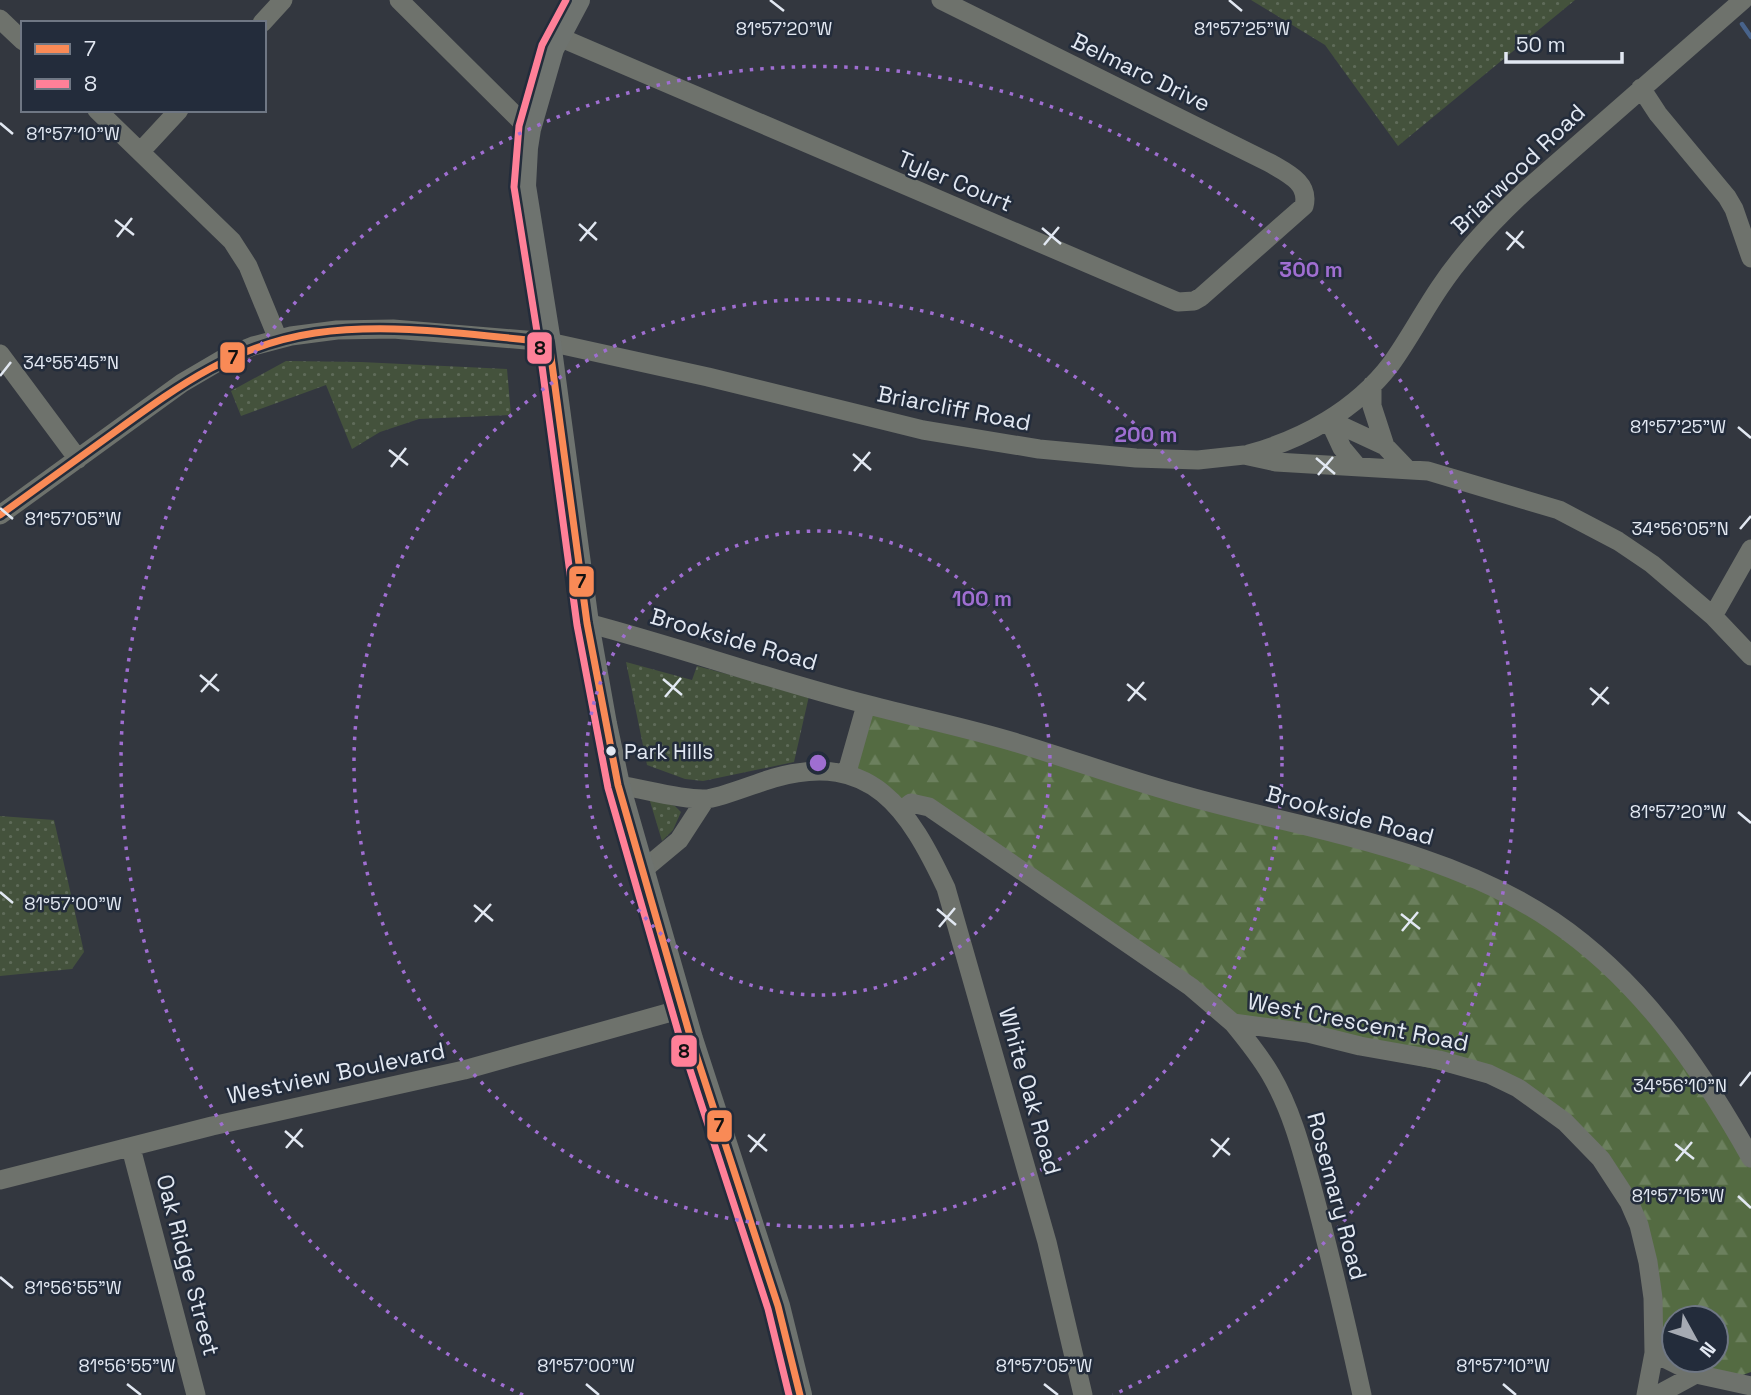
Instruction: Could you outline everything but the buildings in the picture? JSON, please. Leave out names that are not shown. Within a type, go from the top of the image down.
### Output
[{"type":"main road","points":[[578,0],[552,49],[526,148],[524,186],[549,342],[587,623],[618,785],[682,1009],[778,1306],[800,1395]]},
{"type":"street","points":[[264,21],[283,0]]},
{"type":"street","points":[[399,0],[530,129]]},
{"type":"street","name":"Belmarc Drive","points":[[941,0],[1270,163],[1297,179],[1306,199]]},
{"type":"street","name":"Briarwood Road","points":[[1244,455],[1294,438],[1329,420],[1372,385],[1390,365],[1441,285],[1488,228],[1525,191],[1743,0]]},
{"type":"street","points":[[0,19],[21,39]]},
{"type":"street","name":"Tyler Court","points":[[559,37],[1178,302],[1186,303],[1201,297],[1300,212],[1306,199]]},
{"type":"street","points":[[1641,88],[1658,114],[1727,197],[1734,209],[1751,258]]},
{"type":"street","points":[[99,112],[222,230],[241,253],[278,339]]},
{"type":"street","points":[[141,151],[177,112]]},
{"type":"street","name":"Briarcliff Road","points":[[0,515],[204,368],[240,351],[278,339],[337,330],[374,328],[549,342],[721,380],[923,430],[991,442],[1136,458],[1198,460],[1244,455],[1276,462],[1428,471],[1559,510],[1618,541],[1652,564],[1713,616],[1751,656]]},
{"type":"street","points":[[0,354],[78,458]]},
{"type":"street","points":[[1372,385],[1372,406],[1385,446]]},
{"type":"street","points":[[1329,420],[1385,446],[1407,470]]},
{"type":"street","points":[[1329,420],[1342,448],[1357,466]]},
{"type":"street","points":[[1713,616],[1751,549]]},
{"type":"street","name":"Brookside Road","points":[[587,623],[866,705],[1016,743],[1216,805],[1382,844],[1427,859],[1512,897],[1567,931],[1628,981],[1685,1052],[1730,1120],[1751,1158]]},
{"type":"street","points":[[847,772],[866,705]]},
{"type":"street","points":[[618,785],[705,800],[778,776],[820,771],[847,772],[869,783],[902,810]]},
{"type":"street","points":[[643,870],[679,840],[705,800]]},
{"type":"street","name":"West Crescent Road","points":[[902,810],[911,803],[929,807],[1191,987],[1233,1023],[1308,1033],[1360,1046],[1440,1060],[1489,1074],[1518,1088],[1565,1122],[1584,1139],[1608,1169],[1629,1202],[1639,1225],[1653,1298],[1654,1353],[1646,1395]]},
{"type":"street","name":"White Oak Road","points":[[902,810],[926,848],[946,888],[1047,1242],[1083,1395]]},
{"type":"street","name":"Westview Boulevard","points":[[0,1180],[212,1126],[464,1070],[682,1009]]},
{"type":"street","name":"Rosemary Road","points":[[1233,1023],[1254,1048],[1271,1075],[1297,1134],[1362,1395]]},
{"type":"street","name":"Oak Ridge Street","points":[[131,1147],[197,1395]]},
{"type":"street","points":[[1654,1353],[1660,1356]]},
{"type":"street","points":[[1657,1395],[1696,1374],[1751,1386]]},
{"type":"green space","points":[[1251,0],[1575,0],[1398,146],[1325,45]]},
{"type":"green space","points":[[286,361],[507,369],[511,415],[419,419],[380,432],[352,449],[326,385],[241,416],[231,391]]},
{"type":"green space","points":[[626,662],[692,680],[697,666],[809,696],[794,762],[703,781],[685,779],[647,765]]},
{"type":"green space","points":[[866,705],[1382,844],[1512,897],[1628,981],[1751,1164],[1751,1372],[1740,1376],[1730,1373],[1730,1304],[1660,1304],[1660,1355],[1654,1353],[1639,1225],[1584,1139],[1518,1088],[1233,1023],[911,803],[847,772]]},
{"type":"green space","points":[[649,798],[675,806],[681,812],[673,830],[662,841]]},
{"type":"green space","points":[[0,816],[54,820],[84,952],[72,969],[0,976]]},
{"type":"waterway","points":[[1742,24],[1751,37]]},
{"type":"transit line","name":"8","points":[[566,0],[542,45],[519,126],[514,187],[539,344],[577,625],[608,788],[681,1042],[768,1309],[789,1395]]},
{"type":"transit line","name":"7","points":[[0,515],[183,385],[207,370],[258,347],[315,333],[373,329],[432,331],[549,342],[587,623],[618,785],[691,1039],[778,1306],[800,1395]]},
{"type":"place","name":"Park Hills","points":[[611,751]]}]
